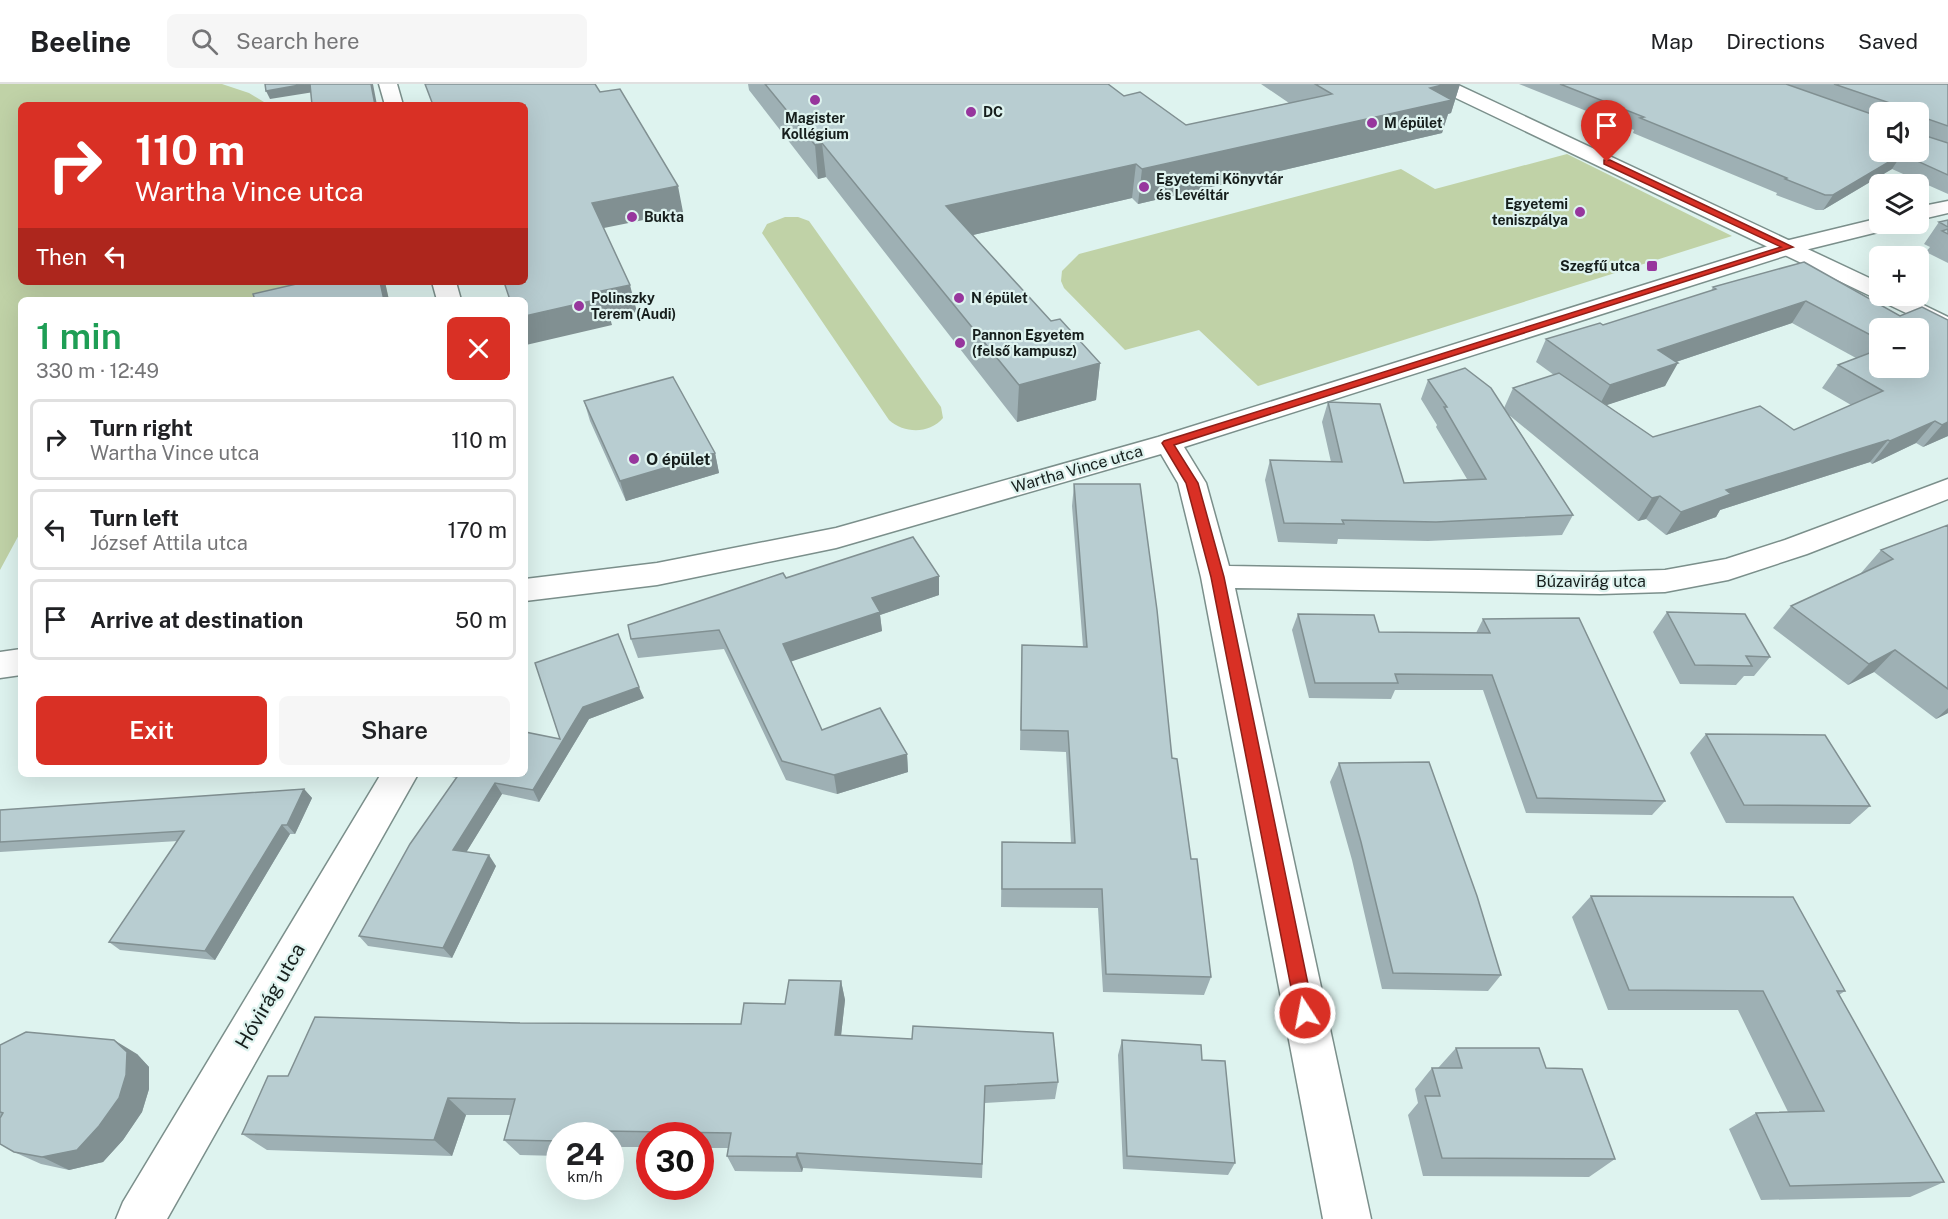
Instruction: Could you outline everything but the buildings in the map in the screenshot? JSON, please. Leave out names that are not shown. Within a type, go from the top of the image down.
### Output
[{"type":"street","points":[[388,84],[393,102]]},
{"type":"street","points":[[1441,84],[1869,287]]},
{"type":"street","points":[[1929,211],[1948,207]]},
{"type":"street","points":[[1789,247],[1869,227]]},
{"type":"street","name":"Wartha Vince utca","points":[[528,590],[657,574],[836,538],[1168,443],[1789,247]]},
{"type":"street","points":[[1907,306],[1948,326]]},
{"type":"street","points":[[1168,443],[1192,483],[1217,577],[1347,1219]]},
{"type":"street","name":"Búzavirág utca","points":[[1217,577],[1600,583],[1665,581],[1728,569],[1796,547],[1948,488]]},
{"type":"street","points":[[0,664],[18,662]]},
{"type":"street","name":"Hóvirág utca","points":[[140,1219],[398,777]]},
{"type":"green space","points":[[0,84],[222,84],[249,93],[264,102],[18,102],[18,285],[386,285],[388,297],[18,297],[18,537],[0,570]]},
{"type":"green space","points":[[1567,154],[1732,236],[1258,386],[1199,330],[1125,350],[1064,288],[1061,281],[1062,271],[1079,254],[1401,169],[1435,189]]},
{"type":"green space","points":[[785,217],[798,217],[809,221],[941,407],[943,418],[937,423],[924,429],[909,430],[889,420],[762,233],[767,224]]},
{"type":"place","name":"Magister Kollégium","points":[[815,100]]},
{"type":"place","name":"DC","points":[[971,112]]},
{"type":"place","name":"M épület","points":[[1372,123]]},
{"type":"place","name":"Egyetemi Könyvtár és Levéltár","points":[[1144,187]]},
{"type":"place","name":"Egyetemi teniszpálya","points":[[1580,212]]},
{"type":"place","name":"Bukta","points":[[632,217]]},
{"type":"place","name":"Szegfű utca","points":[[1652,266]]},
{"type":"place","name":"N épület","points":[[959,298]]},
{"type":"place","name":"Polinszky Terem (Audi)","points":[[579,306]]},
{"type":"place","name":"Pannon Egyetem (felső kampusz)","points":[[960,343]]},
{"type":"place","name":"O épület","points":[[634,459]]},
{"type":"route","points":[[1305,1013],[1217,577],[1192,483],[1168,443],[1789,247],[1607,162]]}]
